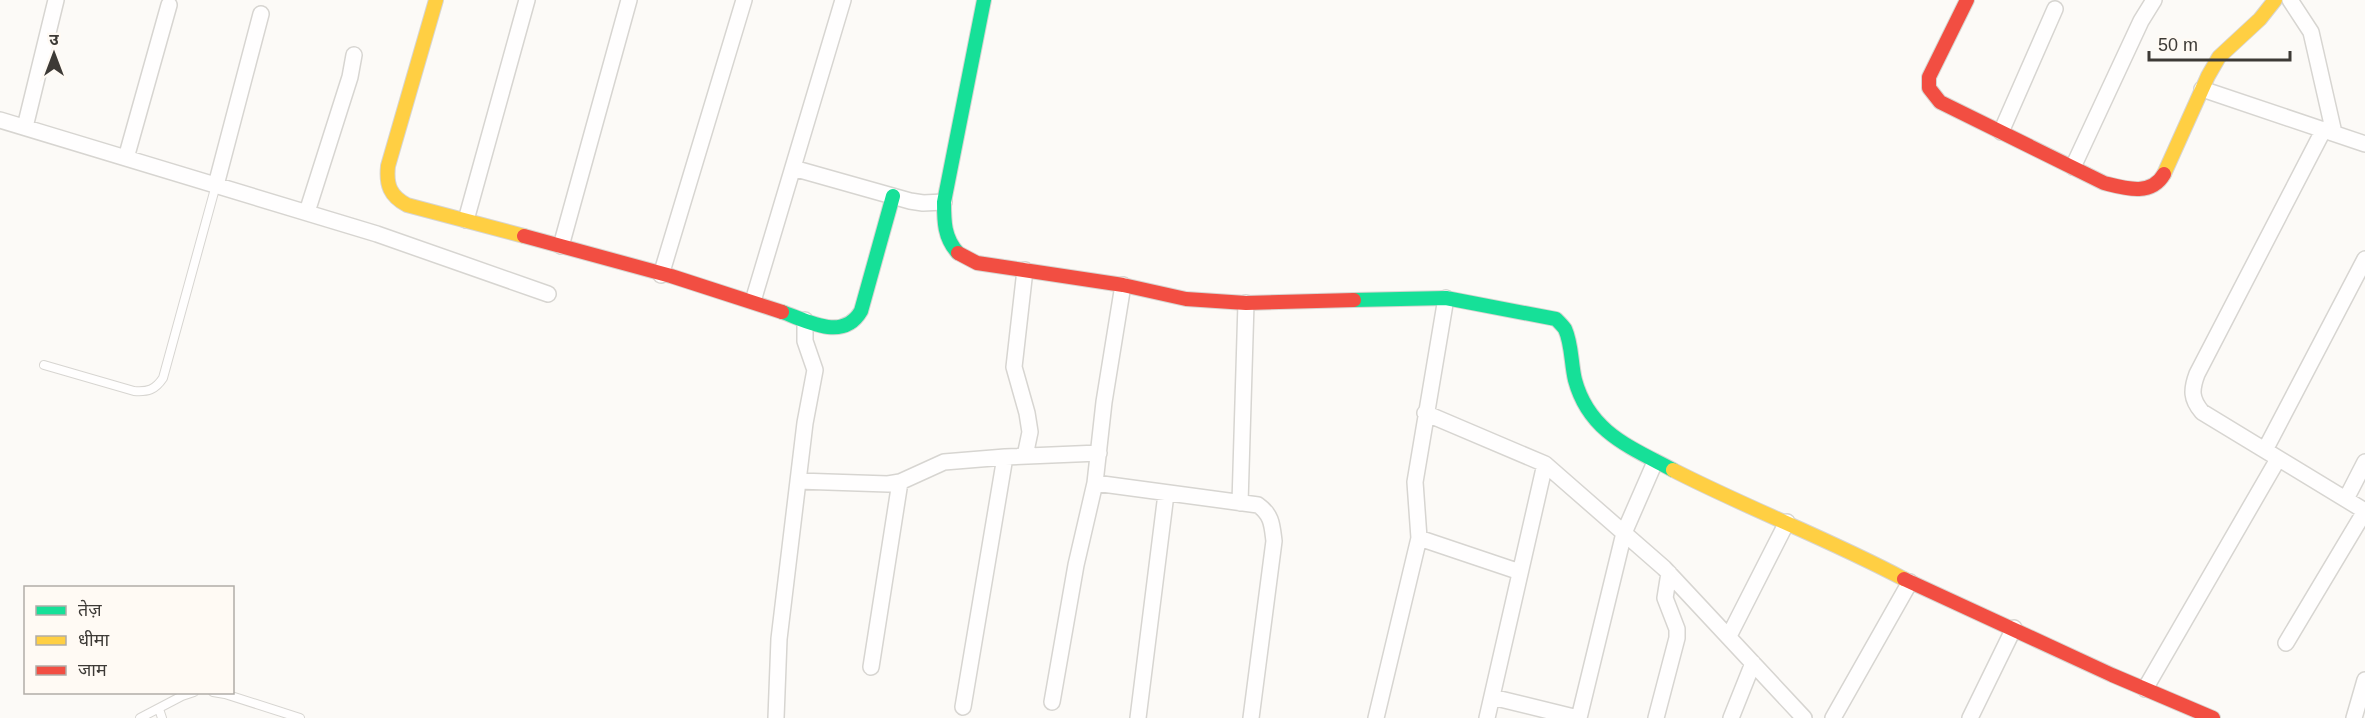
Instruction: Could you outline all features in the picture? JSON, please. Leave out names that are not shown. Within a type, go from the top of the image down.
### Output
[{"type":"street","points":[[25,127],[56,0]]},
{"type":"street","points":[[436,0],[386,179],[387,188],[394,198],[407,205],[753,301],[826,328],[838,328],[849,326],[856,321],[861,311],[893,196]]},
{"type":"street","points":[[466,220],[527,0]]},
{"type":"street","points":[[561,246],[629,0]]},
{"type":"street","points":[[661,275],[744,0]]},
{"type":"street","points":[[753,301],[843,0]]},
{"type":"street","points":[[984,0],[944,202],[946,237],[953,249],[963,258],[977,263],[1123,285],[1186,298],[1246,303],[1446,298],[1556,320],[1565,329],[1575,380],[1582,399],[1599,426],[1621,443],[1708,488],[1787,522],[1910,582],[2213,718]]},
{"type":"street","points":[[1967,0],[1929,76],[1928,86],[1940,102],[2104,183],[2142,191],[2152,188],[2162,178],[2202,89],[2220,57],[2260,19],[2275,0]]},
{"type":"street","points":[[2073,167],[2141,21],[2154,0]]},
{"type":"street","points":[[2286,643],[2365,511],[2202,412],[2194,403],[2192,395],[2193,384],[2329,131],[2311,32],[2290,0]]},
{"type":"street","points":[[126,158],[169,5]]},
{"type":"street","points":[[2001,132],[2055,9]]},
{"type":"street","points":[[216,185],[261,14]]},
{"type":"street","points":[[307,213],[350,77],[354,55]]},
{"type":"street","points":[[2202,89],[2365,144]]},
{"type":"street","points":[[0,120],[377,234],[548,294]]},
{"type":"street","points":[[793,168],[923,203],[944,202]]},
{"type":"street","points":[[2265,450],[2365,259]]},
{"type":"street","points":[[1025,270],[1014,367],[1030,432],[1025,456]]},
{"type":"street","points":[[1052,702],[1076,566],[1095,483],[1104,402],[1123,285]]},
{"type":"street","points":[[1377,718],[1419,538],[1415,482],[1446,298]]},
{"type":"street","points":[[1240,503],[1246,303]]},
{"type":"street","points":[[776,718],[779,639],[798,481],[815,370],[805,341],[805,320]]},
{"type":"street","points":[[1425,413],[1545,464],[1669,573],[1804,718]]},
{"type":"street","points":[[798,481],[888,484],[900,482],[944,462],[1099,453]]},
{"type":"street","points":[[963,707],[1005,457]]},
{"type":"street","points":[[2145,689],[2278,459]]},
{"type":"street","points":[[1491,697],[1579,718],[1624,533],[1655,462]]},
{"type":"street","points":[[2346,499],[2365,462]]},
{"type":"street","points":[[1487,718],[1545,464]]},
{"type":"street","points":[[871,667],[900,482]]},
{"type":"street","points":[[1095,483],[1257,505],[1272,520],[1274,541],[1251,718]]},
{"type":"street","points":[[1138,718],[1166,494]]},
{"type":"street","points":[[1729,636],[1787,522]]},
{"type":"street","points":[[1419,538],[1520,572]]},
{"type":"street","points":[[1656,718],[1677,638],[1677,629],[1665,598],[1669,573]]},
{"type":"street","points":[[1833,718],[1910,582]]},
{"type":"street","points":[[1970,718],[2014,628]]},
{"type":"street","points":[[1731,718],[1753,663]]},
{"type":"street","points":[[2354,718],[2365,680]]},
{"type":"lane","points":[[44,365],[134,392],[147,392],[157,388],[163,378],[216,185]]},
{"type":"lane","points":[[140,718],[190,694]]},
{"type":"lane","points":[[225,694],[300,718]]},
{"type":"lane","points":[[159,709],[162,718]]},
{"type":"traffic: fast","points":[[958,253],[947,235],[944,202],[984,0]]},
{"type":"traffic: fast","points":[[782,312],[825,326],[845,326],[854,320],[861,311],[893,196]]},
{"type":"traffic: fast","points":[[1354,300],[1446,298],[1556,319],[1565,329],[1575,380],[1581,398],[1590,413],[1613,436],[1673,470]]},
{"type":"traffic: slow","points":[[436,0],[388,166],[390,189],[407,205],[524,236]]},
{"type":"traffic: slow","points":[[2164,174],[2208,76],[2219,57],[2260,19],[2275,0]]},
{"type":"traffic: slow","points":[[1673,470],[1904,579]]},
{"type":"traffic: jam","points":[[1967,0],[1929,77],[1929,88],[1940,102],[2104,183],[2128,188],[2145,188],[2159,181],[2164,174]]},
{"type":"traffic: jam","points":[[524,236],[671,276],[782,312]]},
{"type":"traffic: jam","points":[[958,253],[977,263],[1123,285],[1186,299],[1246,303],[1354,300]]},
{"type":"traffic: jam","points":[[1904,579],[2112,675],[2213,718]]}]
